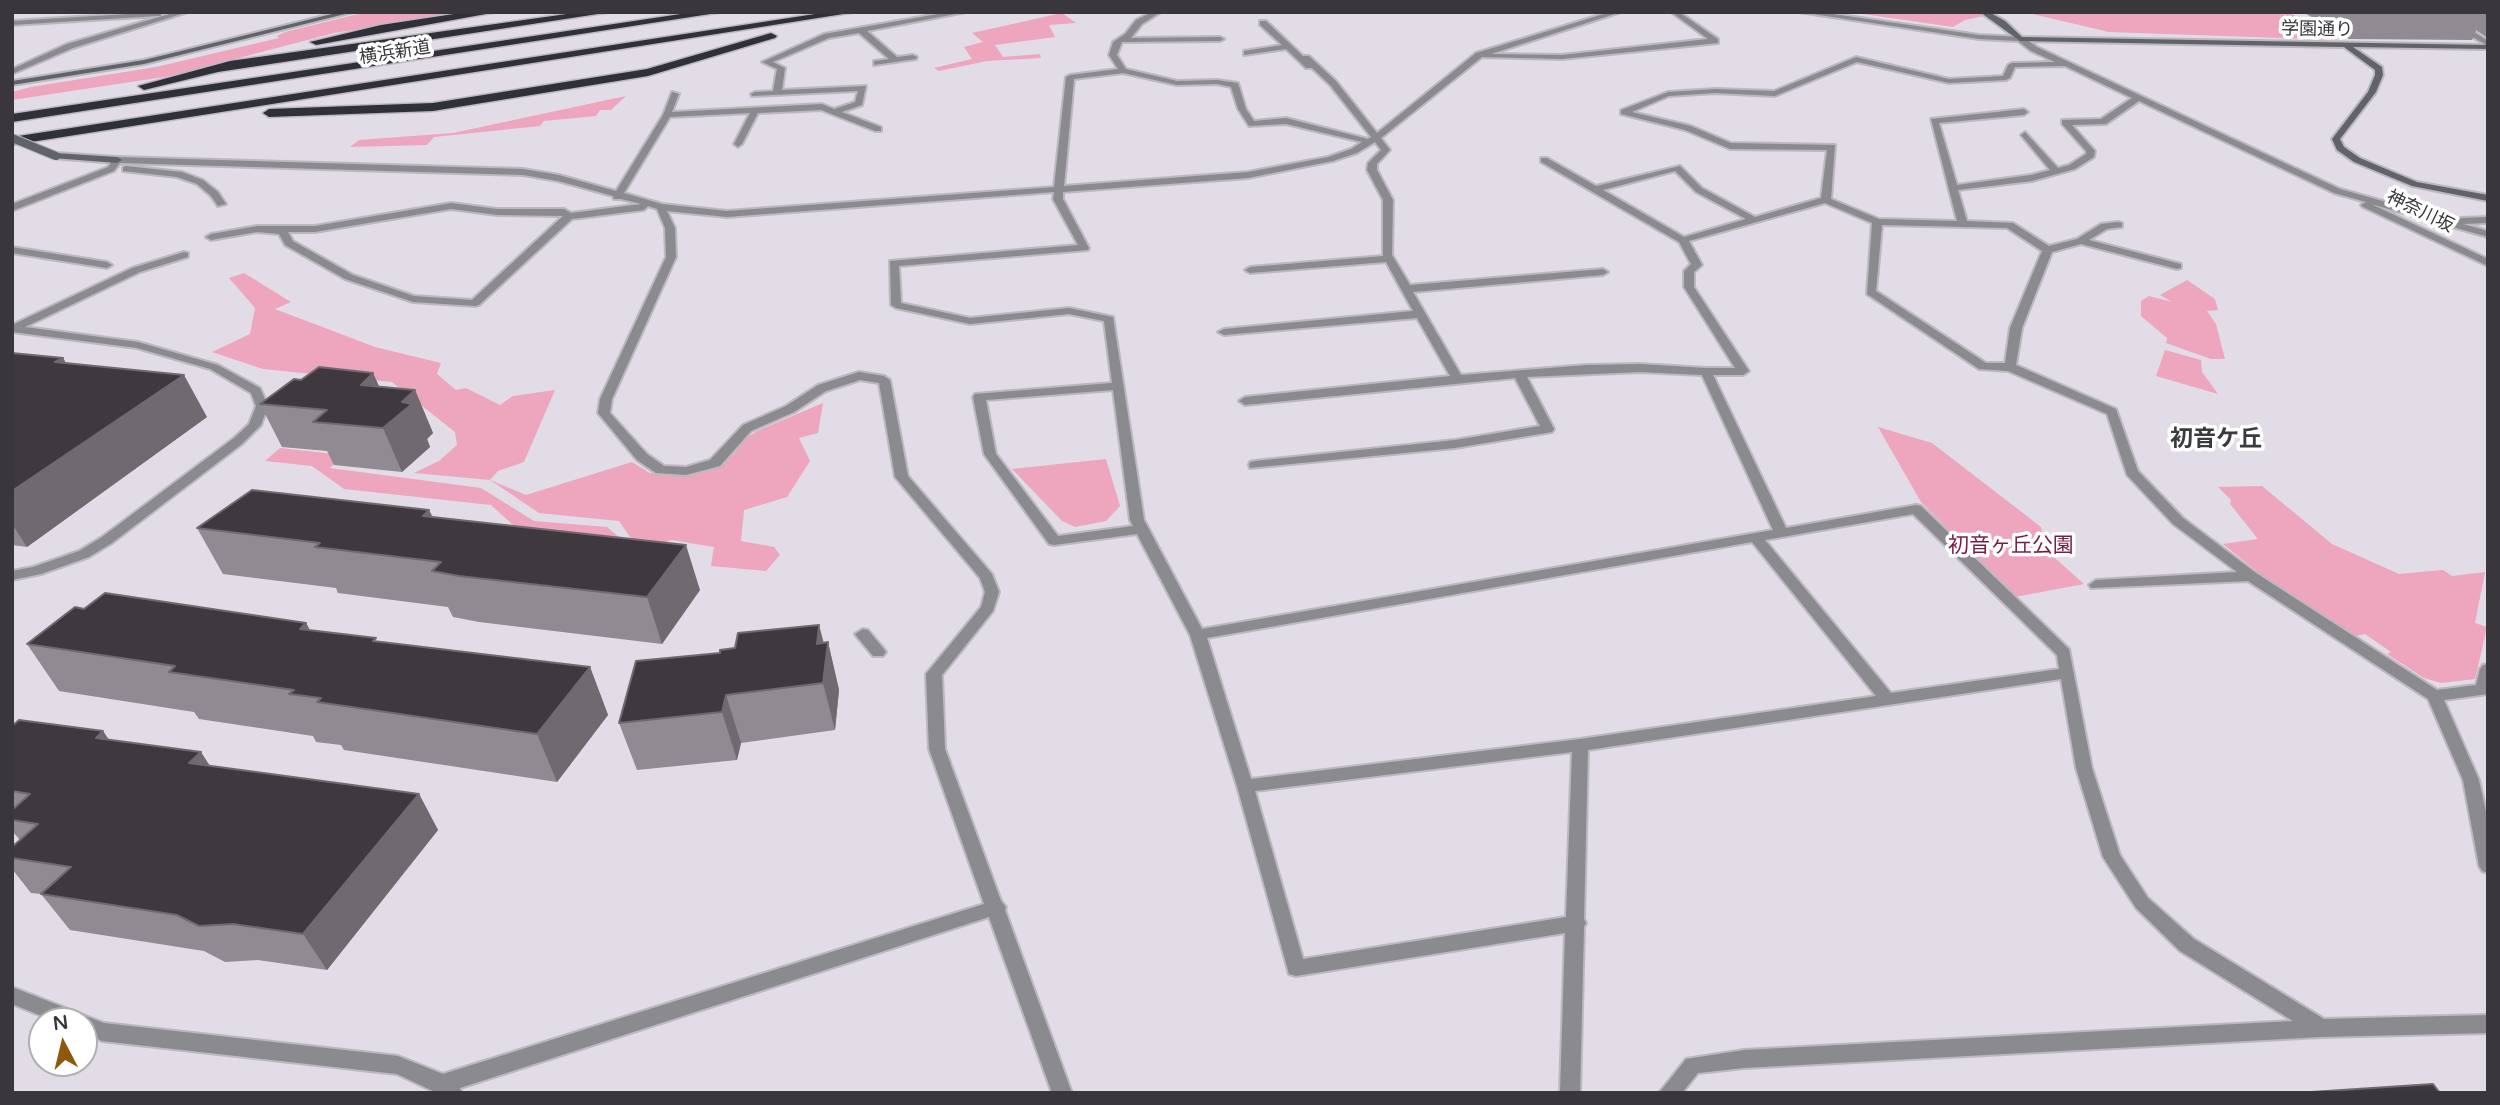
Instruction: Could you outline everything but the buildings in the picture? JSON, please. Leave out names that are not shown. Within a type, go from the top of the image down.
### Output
[{"type":"highway","points":[[144,86],[381,28],[492,12]]},
{"type":"highway","points":[[322,41],[524,12]]},
{"type":"highway","points":[[272,54],[564,12]]},
{"type":"highway","points":[[218,68],[606,12]]},
{"type":"highway","points":[[12,105],[646,12]]},
{"type":"highway","name":"横浜新道","points":[[12,118],[718,12]]},
{"type":"highway","name":"横浜新道","points":[[12,129],[783,12]]},
{"type":"highway","points":[[186,115],[356,111],[704,56],[849,13]]},
{"type":"highway","points":[[12,139],[186,115],[849,13]]},
{"type":"highway","points":[[236,114],[802,27]]},
{"type":"highway","points":[[632,60],[756,40]]},
{"type":"highway","points":[[298,113],[416,94]]},
{"type":"street","points":[[12,23],[57,18],[185,12]]},
{"type":"street","points":[[12,83],[157,60],[350,12]]},
{"type":"street","points":[[777,93],[781,68],[766,62],[827,36],[963,12]]},
{"type":"street","points":[[1123,71],[1113,55],[1121,40],[1139,22],[1158,12]]},
{"type":"street","points":[[1259,12],[1280,37]]},
{"type":"street","points":[[12,208],[114,164],[523,172],[559,178],[617,197],[658,206],[727,214],[1248,175],[1330,159],[1373,140],[1478,56],[1618,12]]},
{"type":"street","points":[[1478,56],[1562,57],[1715,41],[1674,12]]},
{"type":"street","points":[[1802,12],[1979,37],[2020,39]]},
{"type":"street","points":[[1983,12],[2002,23],[2034,50],[2337,191],[2488,234]]},
{"type":"street","points":[[2484,12],[2474,18],[2470,33],[2488,46]]},
{"type":"street","points":[[1577,13],[1596,18]]},
{"type":"street","points":[[12,72],[70,46],[173,14]]},
{"type":"street","points":[[1263,23],[1285,47],[1323,78],[1373,140],[1386,149],[1373,163],[1373,170],[1388,200],[1389,259],[1457,379]]},
{"type":"street","points":[[861,30],[895,60]]},
{"type":"street","points":[[1121,40],[1220,39]]},
{"type":"street","name":"学園通り","points":[[2020,39],[2348,47],[2488,46]]},
{"type":"street","points":[[1247,53],[1285,47]]},
{"type":"street","points":[[2348,47],[2379,69],[2379,75],[2372,92],[2336,139],[2340,148],[2357,160],[2415,184],[2488,198]]},
{"type":"street","points":[[877,63],[914,57]]},
{"type":"street","points":[[1306,58],[1333,83],[1373,140]]},
{"type":"street","points":[[1826,200],[1832,148],[1730,146],[1688,128],[1620,111],[1668,94],[1715,91],[1775,94],[1856,59],[1949,80],[2006,78],[2012,65],[2067,64]]},
{"type":"street","points":[[1373,140],[1286,121],[1251,124],[1242,109],[1235,85],[1217,82],[1177,83],[1123,71],[1070,77],[1058,199],[1084,248],[894,263],[896,304],[970,321],[1069,311],[1109,318],[1137,520],[1198,635],[1245,786],[1296,968],[1577,923]]},
{"type":"street","points":[[755,94],[863,89],[859,103],[832,111]]},
{"type":"street","points":[[617,197],[667,116],[675,94]]},
{"type":"street","points":[[1954,187],[2032,178],[2072,167],[2091,155],[2091,151],[2065,122],[2103,122],[2138,99]]},
{"type":"street","points":[[667,116],[822,107],[878,129]]},
{"type":"street","points":[[738,144],[755,111]]},
{"type":"street","points":[[1963,224],[1934,121],[2024,112]]},
{"type":"street","points":[[2025,135],[2056,171]]},
{"type":"street","points":[[12,139],[55,156],[179,174],[200,182],[215,194],[221,204]]},
{"type":"street","points":[[1245,401],[1519,374],[1640,368],[1743,371],[1689,287],[1689,271],[1697,265],[1683,240],[1544,160]]},
{"type":"street","points":[[1596,189],[1677,168],[1699,190],[1754,220]]},
{"type":"street","name":"神奈川坂","points":[[2337,191],[2488,263]]},
{"type":"street","points":[[1683,240],[1826,200],[1877,222],[2009,225],[2048,250],[2081,241],[2105,226],[2118,225]]},
{"type":"street","points":[[211,237],[257,229],[283,231],[339,226],[451,206],[497,212],[564,212],[569,216]]},
{"type":"street","points":[[269,226],[283,231],[289,243],[349,277],[413,299],[475,303],[569,216],[658,206]]},
{"type":"street","points":[[658,206],[670,228],[671,257],[606,399],[604,413],[642,457],[661,470],[686,471],[715,463],[747,428],[790,409],[822,388],[859,376],[884,380],[902,477],[987,577],[992,592],[988,608],[934,674],[937,749],[997,907],[1062,1093]]},
{"type":"street","points":[[2449,221],[2488,220]]},
{"type":"street","points":[[1877,222],[1871,292],[1983,367],[2010,367],[2116,409],[2132,472],[2178,521],[2251,576],[2434,695],[2471,779],[2488,866]]},
{"type":"street","points":[[2081,241],[2177,265]]},
{"type":"street","points":[[12,250],[107,265]]},
{"type":"street","points":[[2010,367],[2016,328],[2048,250]]},
{"type":"street","points":[[12,329],[136,270],[184,255]]},
{"type":"street","points":[[1250,270],[1389,259]]},
{"type":"street","points":[[1406,289],[1603,272]]},
{"type":"street","points":[[1224,332],[1420,314]]},
{"type":"street","points":[[12,329],[138,345],[214,367],[256,391],[262,406],[255,425],[238,441],[107,540],[84,554],[36,571],[12,576]]},
{"type":"street","points":[[1706,372],[1782,534]]},
{"type":"street","points":[[1255,465],[1455,444],[1548,429],[1519,374]]},
{"type":"street","points":[[1119,386],[979,397],[990,454],[1054,541],[1142,529]]},
{"type":"street","points":[[1198,635],[1916,509],[2064,653],[2084,768],[2112,857],[2142,904],[2187,945],[2322,1028]]},
{"type":"street","points":[[1757,538],[1887,699]]},
{"type":"street","points":[[2096,585],[2251,576]]},
{"type":"street","points":[[863,634],[878,652]]},
{"type":"street","points":[[2434,695],[2483,690],[2488,669]]},
{"type":"street","points":[[1245,786],[1580,745],[2067,673]]},
{"type":"street","points":[[1570,1093],[1577,923],[1580,745]]},
{"type":"street","points":[[98,1030],[398,1065],[447,1089],[997,907]]},
{"type":"street","points":[[12,995],[42,1007]]},
{"type":"street","points":[[1668,1093],[1693,1065],[1744,1059],[2322,1028],[2488,1024]]},
{"type":"green space","points":[[366,12],[463,12],[334,33],[170,76],[12,100],[12,92],[31,87],[156,67],[279,38],[277,36],[285,32]]},
{"type":"green space","points":[[1849,12],[2003,12],[1965,20],[1953,27]]},
{"type":"green space","points":[[2024,12],[2288,12],[2338,40],[2109,32]]},
{"type":"green space","points":[[1062,13],[1076,23],[1049,25],[1055,37],[995,45],[1003,57],[1040,54],[1041,58],[987,61],[939,71],[934,68],[972,59],[964,47],[983,42],[972,33]]},
{"type":"green space","points":[[626,96],[611,110],[600,110],[596,116],[544,121],[540,126],[434,137],[427,145],[350,147],[359,140],[453,133]]},
{"type":"green space","points":[[244,273],[291,302],[275,309],[375,347],[441,363],[437,374],[456,390],[466,388],[500,405],[513,396],[555,390],[524,462],[498,471],[490,480],[414,473],[439,461],[457,445],[455,432],[392,382],[263,369],[212,352],[250,334],[255,308],[229,278]]},
{"type":"green space","points":[[2187,280],[2215,299],[2218,310],[2207,311],[2216,324],[2225,359],[2211,359],[2166,343],[2167,338],[2141,316],[2141,301],[2149,296],[2172,302],[2160,295]]},
{"type":"green space","points":[[2165,350],[2201,360],[2202,372],[2218,394],[2156,376]]},
{"type":"green space","points":[[823,403],[818,433],[799,438],[810,461],[787,497],[744,510],[741,541],[774,547],[780,555],[766,571],[711,566],[714,547],[672,540],[650,547],[521,532],[491,505],[344,489],[312,466],[265,461],[280,448],[343,455],[330,468],[481,488],[534,521],[607,527],[621,539],[631,538],[619,521],[539,513],[490,480],[526,495],[632,462],[650,473],[670,476],[703,472],[733,455],[745,439],[757,431]]},
{"type":"green space","name":"初音ヶ丘公園","points":[[1878,427],[1932,443],[2041,527],[2046,550],[2084,584],[2015,597],[1921,502]]},
{"type":"green space","points":[[1106,459],[1120,506],[1106,521],[1075,527],[1062,521],[1012,469]]},
{"type":"green space","points":[[2262,486],[2332,544],[2399,574],[2443,570],[2452,576],[2485,572],[2475,623],[2487,627],[2475,679],[2441,683],[2424,678],[2387,654],[2391,652],[2365,634],[2356,636],[2274,585],[2223,544],[2258,539],[2230,504],[2231,500],[2218,487]]},
{"type":"district","name":"初音ケ丘","points":[[2216,440]]}]
